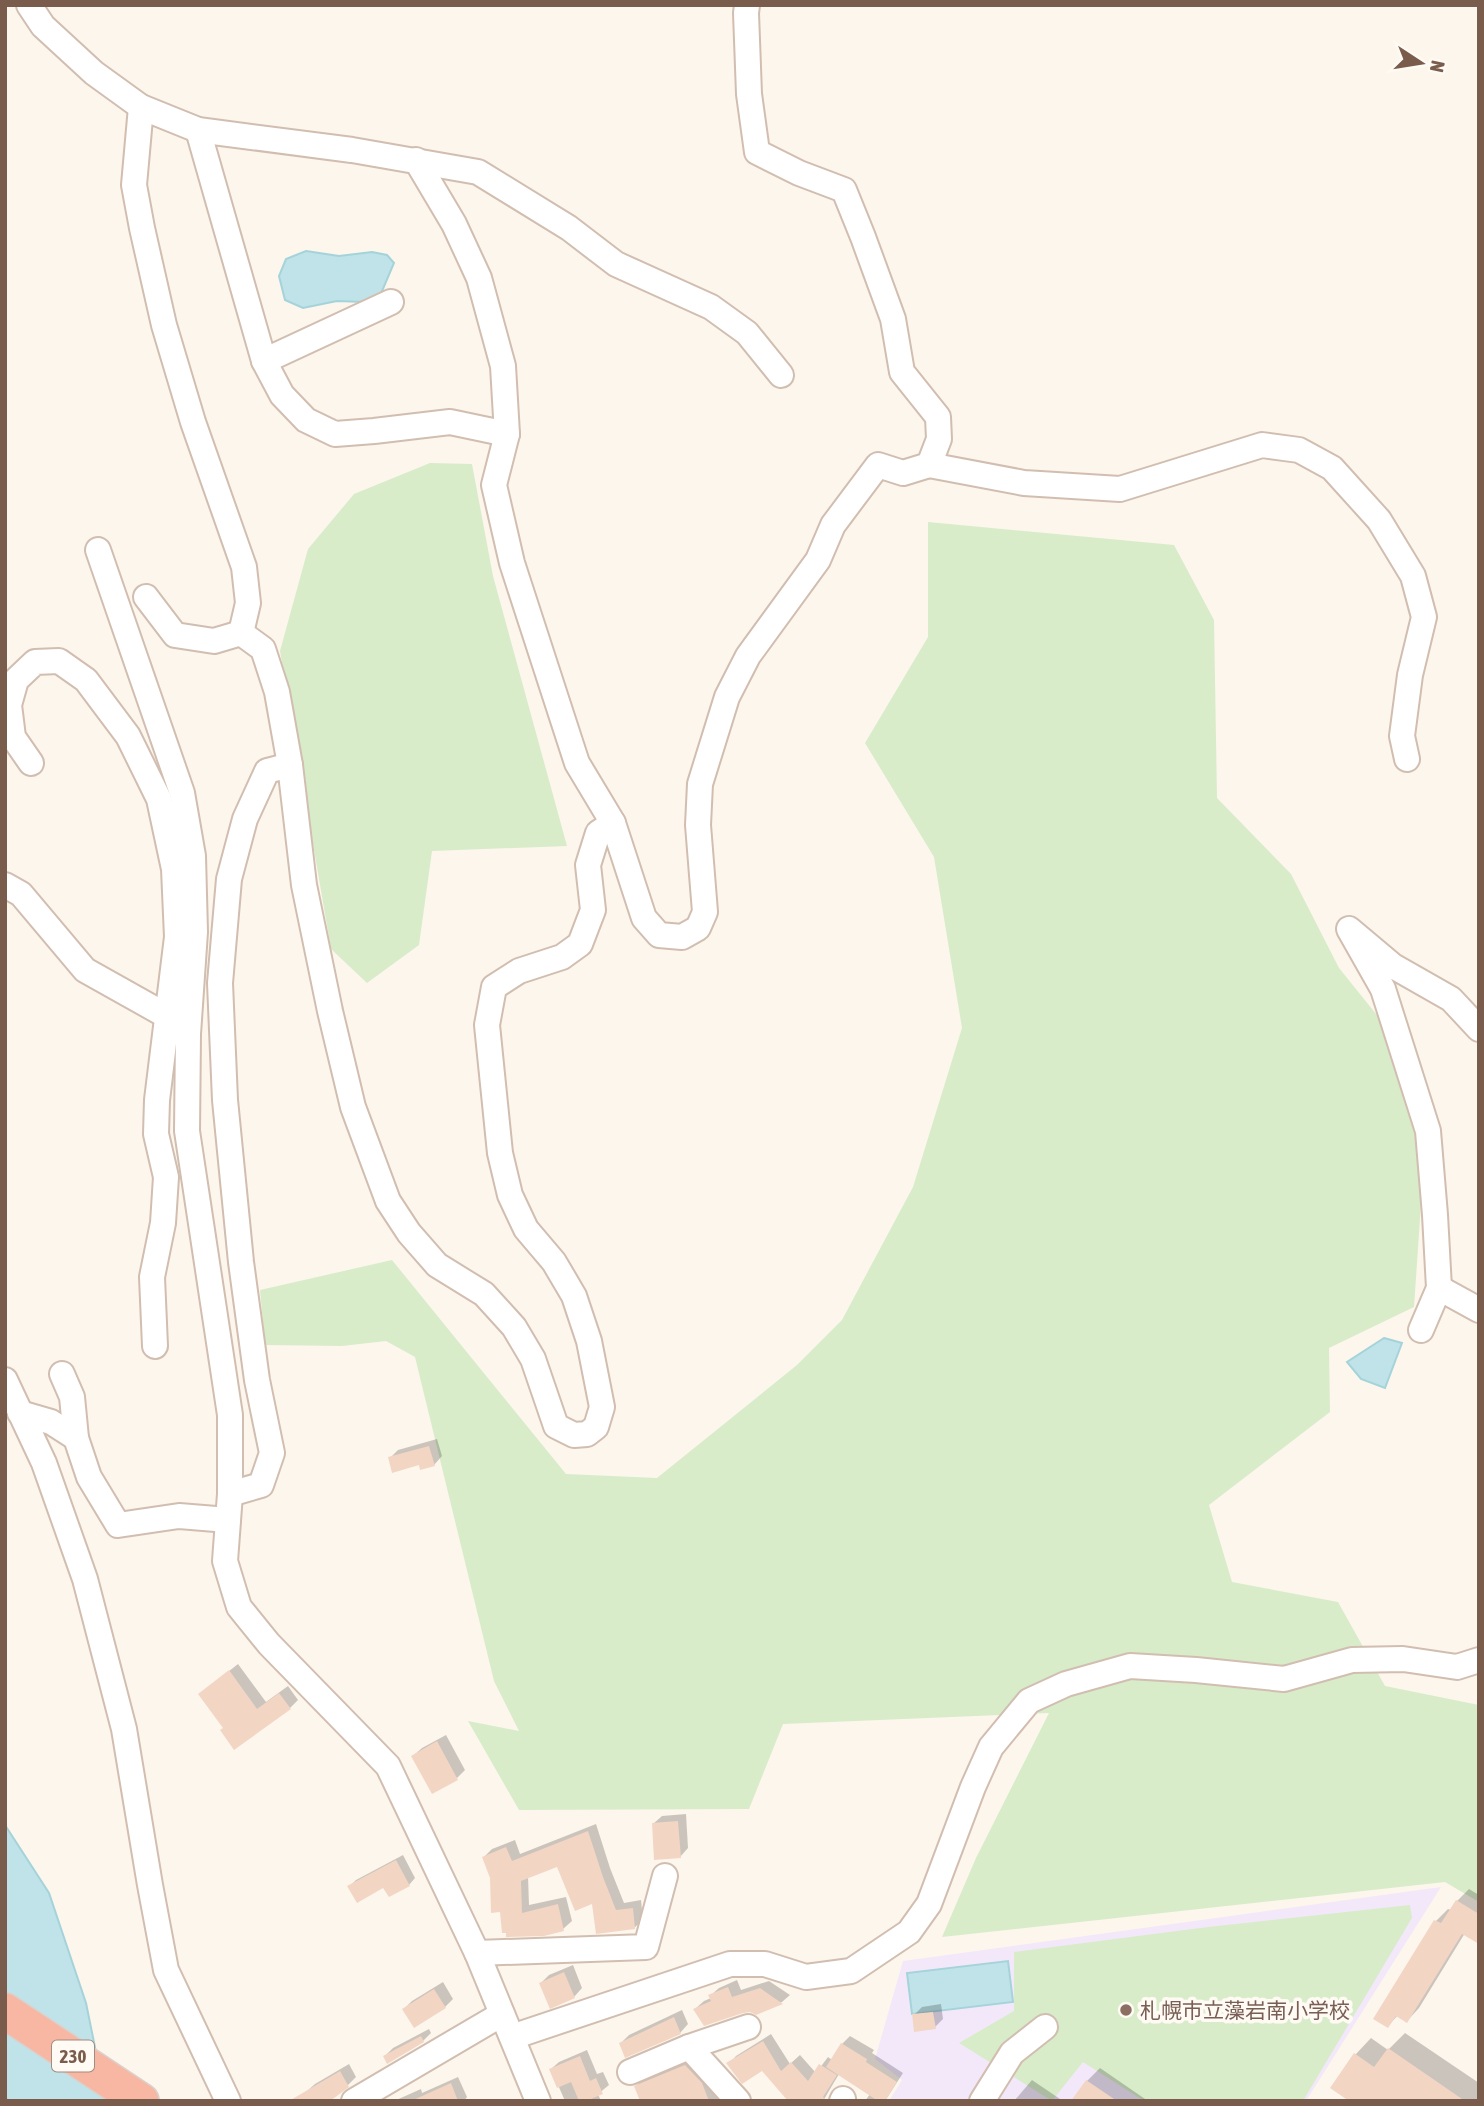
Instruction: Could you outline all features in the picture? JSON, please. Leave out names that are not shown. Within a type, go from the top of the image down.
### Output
[{"type":"highway","name":"230","points":[[5,2011],[141,2101]]},
{"type":"street","points":[[29,5],[43,26],[94,73],[141,107],[198,130],[264,137],[478,172],[569,228],[616,264],[711,307],[747,333],[780,375]]},
{"type":"street","points":[[744,8],[757,152],[799,173],[844,190],[893,319],[902,372],[938,417],[939,439],[929,465]]},
{"type":"street","points":[[141,107],[134,185],[142,228],[164,325],[193,422],[244,567],[248,604],[241,633]]},
{"type":"street","points":[[198,130],[264,361],[282,395],[306,420],[335,434],[450,422],[507,434]]},
{"type":"street","points":[[416,160],[454,224],[479,278],[503,366],[507,434],[494,485],[512,563],[577,763],[613,823],[645,918],[660,935],[682,937],[698,928],[705,912],[698,825],[700,783],[727,697],[748,656],[818,560],[833,525],[878,465],[903,473],[929,465],[1024,483],[1120,489],[1262,445],[1299,450],[1332,468],[1379,520],[1413,576],[1423,617],[1410,675],[1402,736],[1406,759]]},
{"type":"street","points":[[264,361],[391,303]]},
{"type":"street","points":[[98,550],[182,793],[193,856],[195,932],[188,1034],[187,1131],[230,1415],[230,1494],[225,1561],[239,1607],[277,1653],[388,1766],[477,1954],[538,2101]]},
{"type":"street","points":[[146,597],[175,635],[214,641],[241,633]]},
{"type":"street","points":[[241,633],[263,649],[277,692],[290,765],[304,885],[330,1011],[353,1107],[388,1201],[409,1233],[437,1265],[484,1294],[513,1327],[533,1359],[556,1426],[574,1435],[587,1434],[596,1427],[602,1407],[589,1341],[574,1296],[554,1262],[526,1229],[510,1195],[500,1153],[487,1025],[494,987],[519,971],[562,957],[580,944],[593,910],[588,865],[598,833],[613,823]]},
{"type":"street","points":[[31,763],[13,737],[9,705],[16,680],[35,662],[60,661],[86,680],[128,736],[159,799],[174,869],[177,937],[157,1100],[156,1134],[166,1177],[163,1223],[152,1277],[155,1346]]},
{"type":"street","points":[[230,1494],[261,1485],[272,1453],[257,1380],[241,1262],[225,1100],[221,970],[229,879],[245,819],[267,771],[290,765]]},
{"type":"street","points":[[5,886],[21,894],[86,970],[167,1016],[188,1034]]},
{"type":"street","points":[[1421,1331],[1438,1288],[1428,1131],[1383,989],[1349,929],[1393,965],[1451,999],[1479,1028]]},
{"type":"street","points":[[1438,1288],[1479,1310]]},
{"type":"street","points":[[62,1374],[72,1397],[76,1438],[89,1477],[118,1525],[178,1516],[228,1520]]},
{"type":"street","points":[[5,1380],[44,1463],[85,1579],[124,1729],[166,1970],[228,2101]]},
{"type":"street","points":[[20,1413],[51,1422],[76,1438]]},
{"type":"street","points":[[354,2101],[507,2025],[730,1964],[765,1964],[806,1977],[851,1971],[909,1932],[929,1904],[991,1747],[1029,1701],[1066,1684],[1130,1666],[1284,1679],[1352,1660],[1403,1659],[1457,1667],[1479,1660]]},
{"type":"street","points":[[477,1954],[646,1947],[664,1876]]},
{"type":"street","points":[[630,2072],[689,2047],[748,2027]]},
{"type":"street","points":[[982,2101],[1012,2053],[1045,2027]]},
{"type":"street","points":[[689,2047],[738,2101]]},
{"type":"shaded area","name":"札幌市立藻岩南小学校","points":[[1441,1887],[1306,2101],[889,2101],[902,2080],[875,2059],[903,1961]]},
{"type":"green space","points":[[430,463],[472,464],[493,576],[567,846],[432,851],[419,945],[367,983],[331,949],[280,651],[308,549],[354,494]]},
{"type":"green space","points":[[928,522],[1174,545],[1214,620],[1217,798],[1291,874],[1339,968],[1397,1040],[1424,1160],[1414,1307],[1329,1348],[1330,1412],[1209,1505],[1232,1582],[1338,1602],[1385,1686],[1479,1705],[1479,1902],[1445,1882],[942,1937],[976,1858],[1049,1713],[783,1724],[749,1809],[519,1810],[468,1721],[519,1731],[494,1681],[415,1357],[386,1341],[342,1346],[265,1345],[260,1290],[392,1260],[566,1474],[657,1478],[797,1365],[842,1320],[913,1187],[962,1028],[934,857],[865,743],[928,637]]},
{"type":"green space","name":"札幌市立藻岩南小学校","points":[[1410,1905],[1412,1918],[1303,2101],[1144,2101],[1083,2062],[1052,2101],[959,2043],[1014,2011],[1014,1952]]},
{"type":"water","points":[[306,251],[339,256],[372,252],[387,255],[394,263],[380,296],[364,302],[337,301],[303,308],[285,300],[279,276],[286,259]]},
{"type":"water","points":[[1384,1338],[1402,1343],[1385,1388],[1361,1379],[1347,1362]]},
{"type":"water","points":[[5,1825],[49,1893],[86,2003],[106,2101],[7,2101]]},
{"type":"water","points":[[1008,1961],[1013,2002],[912,2014],[907,1973]]},
{"type":"building","points":[[429,1446],[435,1466],[420,1470],[419,1465],[392,1473],[388,1457]]},
{"type":"building","points":[[229,1670],[257,1709],[279,1693],[291,1709],[234,1750],[220,1730],[223,1728],[198,1694]]},
{"type":"building","points":[[437,1741],[458,1780],[432,1794],[411,1756]]},
{"type":"building","points":[[678,1821],[681,1858],[654,1860],[652,1823]]},
{"type":"building","points":[[588,1831],[616,1910],[633,1908],[635,1929],[596,1934],[592,1904],[575,1911],[557,1867],[521,1881],[522,1913],[558,1904],[564,1931],[544,1936],[506,1937],[506,1933],[502,1933],[500,1912],[491,1913],[490,1878],[482,1857],[506,1847],[512,1861]]},
{"type":"building","points":[[396,1860],[410,1886],[389,1897],[383,1888],[357,1903],[347,1886]]},
{"type":"building","points":[[1456,1900],[1479,1914],[1479,1944],[1462,1934],[1407,2023],[1396,2016],[1388,2028],[1373,2019],[1434,1920],[1441,1923]]},
{"type":"building","points":[[564,1972],[575,1998],[550,2009],[539,1983]]},
{"type":"building","points":[[728,1987],[732,1997],[760,1988],[783,2004],[756,2015],[743,2013],[704,2026],[693,2009],[711,2001],[708,1995]]},
{"type":"building","points":[[434,1989],[446,2008],[414,2028],[402,2009]]},
{"type":"building","points":[[933,2012],[936,2029],[914,2032],[912,2014]]},
{"type":"building","points":[[674,2017],[681,2034],[625,2058],[619,2043]]},
{"type":"building","points":[[421,2036],[424,2042],[387,2064],[383,2056]]},
{"type":"building","points":[[763,2041],[781,2071],[791,2062],[808,2081],[819,2064],[837,2075],[823,2097],[826,2101],[788,2101],[762,2071],[742,2084],[726,2063]]},
{"type":"building","points":[[841,2043],[897,2082],[885,2101],[878,2101],[826,2067]]},
{"type":"building","points":[[1388,2048],[1465,2101],[1349,2101],[1330,2088],[1354,2053],[1374,2067]]},
{"type":"building","points":[[580,2056],[590,2081],[596,2078],[603,2094],[586,2101],[579,2101],[571,2082],[557,2088],[549,2069]]},
{"type":"building","points":[[685,2065],[702,2083],[709,2101],[640,2101],[634,2086]]},
{"type":"building","points":[[340,2071],[349,2087],[330,2101],[289,2101]]},
{"type":"building","points":[[1086,2080],[1117,2101],[1071,2101]]},
{"type":"building","points":[[451,2083],[458,2101],[411,2101]]},
{"type":"place","name":"札幌市立藻岩南小学校","points":[[1126,2010]]}]
